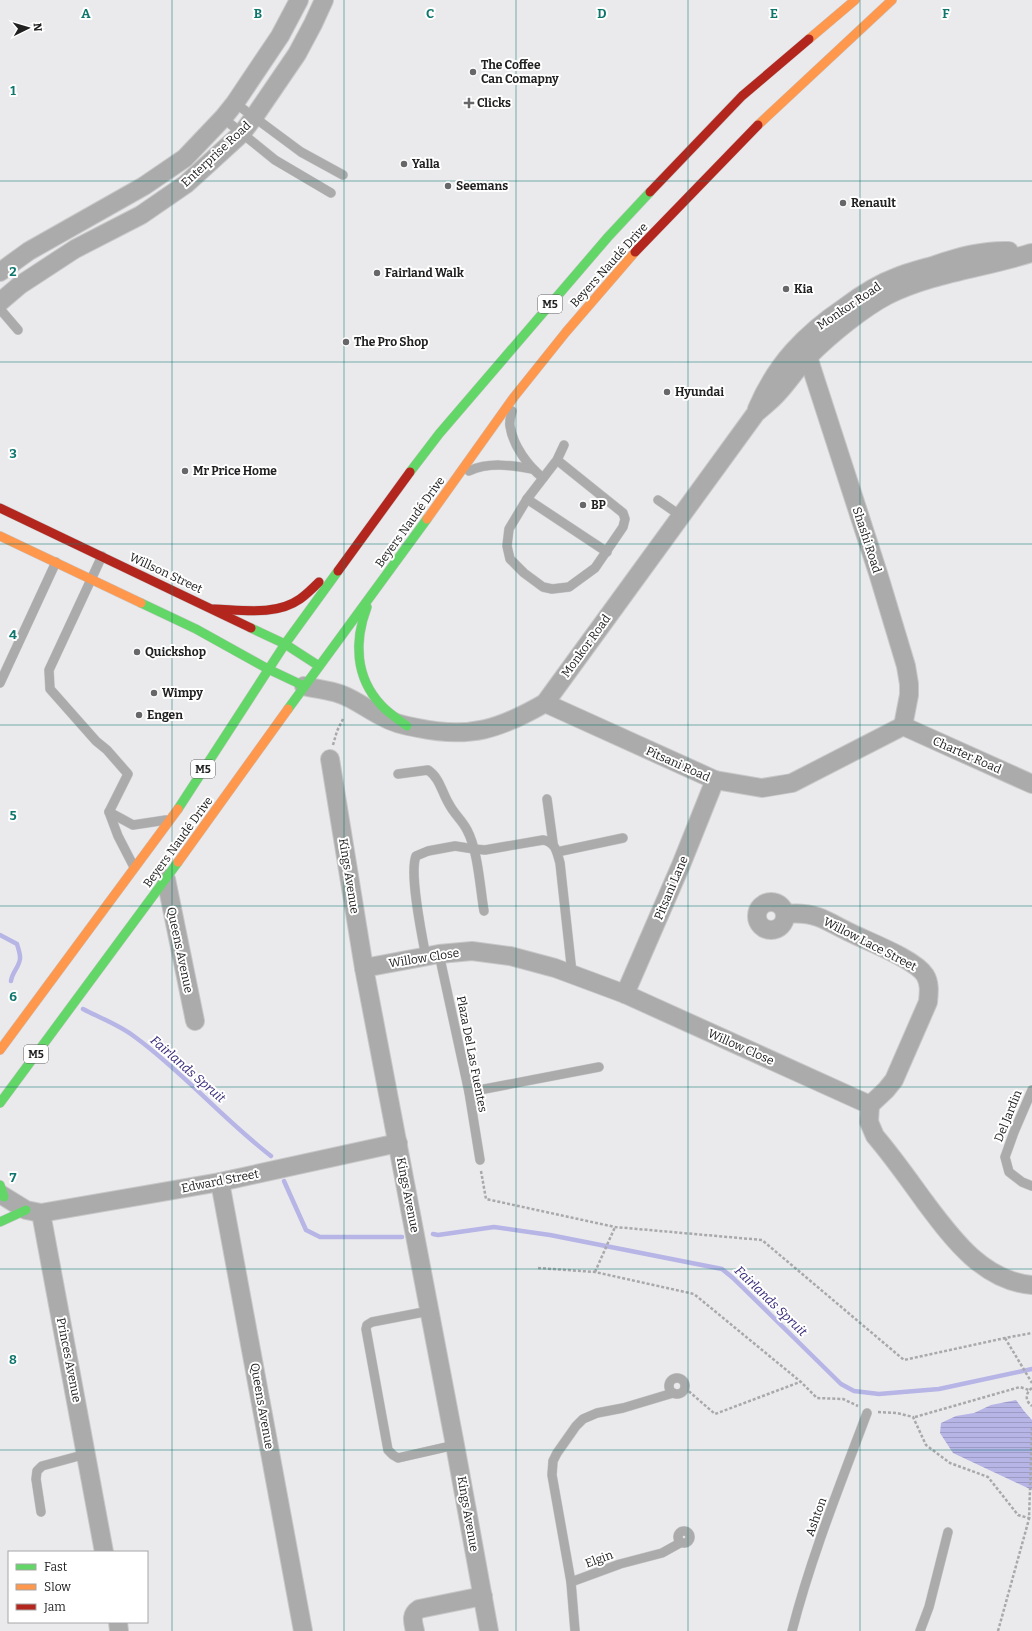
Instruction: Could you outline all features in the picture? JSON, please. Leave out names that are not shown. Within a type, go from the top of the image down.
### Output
[{"type":"main road","name":"Beyers Naudé Drive","points":[[0,1050],[171,819],[268,668],[385,505],[439,434],[608,237],[742,96],[856,0]]},
{"type":"main road","name":"Beyers Naudé Drive","points":[[0,1103],[166,879],[304,686],[460,475],[514,398],[566,332],[635,252],[764,119],[892,0]]},
{"type":"main road","points":[[214,609],[269,610],[285,607],[300,600],[320,581],[385,505]]},
{"type":"main road","name":"Willson Street","points":[[0,508],[285,644],[319,666]]},
{"type":"main road","points":[[0,536],[196,628],[304,686]]},
{"type":"main road","points":[[375,590],[360,630],[358,658],[360,670],[365,682],[381,705],[406,726]]},
{"type":"main road","points":[[0,1222],[33,1211]]},
{"type":"street","name":"Enterprise Road","points":[[0,272],[29,251],[156,178],[185,158],[223,118],[235,103],[280,36],[299,0]]},
{"type":"street","name":"Enterprise Road","points":[[0,302],[20,285],[75,249],[140,215],[186,184],[242,133],[297,54],[324,0]]},
{"type":"street","name":"Monkor Road","points":[[756,413],[766,388],[799,344],[825,320],[862,295],[896,277],[961,256],[1007,251],[1031,253]]},
{"type":"street","name":"Monkor Road","points":[[304,686],[340,694],[384,718],[406,726],[428,730],[470,733],[503,724],[545,703],[756,413],[777,394],[808,357],[853,319],[888,295],[945,275],[1031,253]]},
{"type":"street","name":"Shashi Road","points":[[808,357],[878,573],[906,666],[909,695],[903,726]]},
{"type":"street","name":"Monkor Road","points":[[319,666],[340,694]]},
{"type":"street","name":"Pitsani Road","points":[[545,703],[715,780],[762,788],[792,783],[903,726]]},
{"type":"street","name":"Charter Road","points":[[903,726],[1032,784]]},
{"type":"street","name":"Kings Avenue","points":[[330,759],[364,968],[412,1216],[489,1631]]},
{"type":"street","name":"Pitsani Lane","points":[[625,994],[681,865],[715,780]]},
{"type":"street","name":"Queens Avenue","points":[[166,879],[195,1020]]},
{"type":"street","name":"Willow Lace Street","points":[[785,914],[798,913],[818,917],[912,963],[925,974],[930,991],[928,1002],[894,1080],[870,1105]]},
{"type":"street","name":"Willow Close","points":[[364,968],[432,955],[472,951],[518,958],[572,973],[625,994],[870,1105]]},
{"type":"street","points":[[870,1105],[869,1122],[875,1136],[952,1237],[973,1258],[994,1273],[1015,1282],[1032,1285]]},
{"type":"street","name":"Edward Street","points":[[33,1211],[220,1182],[398,1143]]},
{"type":"street","name":"Queens Avenue","points":[[220,1182],[304,1631]]},
{"type":"street","points":[[1,1192],[33,1211]]},
{"type":"street","name":"Princes Avenue","points":[[33,1211],[86,1454],[104,1551]]},
{"type":"street","points":[[415,1631],[412,1617],[419,1609],[483,1596]]},
{"type":"lane","points":[[235,103],[301,152],[343,175]]},
{"type":"lane","points":[[223,118],[275,160],[331,193]]},
{"type":"lane","points":[[0,309],[18,330]]},
{"type":"lane","points":[[514,398],[510,425],[513,439],[532,469],[543,478]]},
{"type":"lane","points":[[557,460],[623,513],[625,520],[623,527],[595,568],[569,587],[552,589],[543,587],[524,573],[510,559],[507,546],[509,529],[528,499],[557,460],[564,445]]},
{"type":"lane","points":[[460,475],[478,467],[492,465],[509,465],[532,469]]},
{"type":"lane","points":[[528,499],[607,552]]},
{"type":"lane","points":[[658,500],[681,516]]},
{"type":"lane","points":[[102,556],[49,670],[50,689],[96,741],[107,750],[128,774],[109,812],[118,836],[134,868]]},
{"type":"lane","points":[[0,683],[56,562]]},
{"type":"lane","points":[[398,774],[428,770],[432,773],[440,785],[448,804],[467,830],[474,849],[484,912]]},
{"type":"lane","points":[[547,799],[553,843],[557,852],[568,929],[572,973]]},
{"type":"lane","points":[[109,812],[133,824],[171,819]]},
{"type":"lane","points":[[557,852],[623,838]]},
{"type":"lane","name":"Plaza Del Las Fuentes","points":[[480,1160],[469,1092],[432,955],[414,878],[415,858],[419,853],[449,846],[490,849],[543,840],[553,843]]},
{"type":"lane","points":[[469,1092],[599,1067]]},
{"type":"lane","name":"Del Jardin","points":[[1032,1090],[1014,1132],[1006,1156],[1009,1172],[1022,1182],[1032,1186]]},
{"type":"lane","points":[[429,1311],[372,1322],[367,1325],[366,1329],[388,1450],[398,1458],[455,1445]]},
{"type":"lane","points":[[575,1631],[571,1582],[552,1475],[553,1461],[576,1426],[589,1416],[623,1408],[672,1393],[678,1394],[685,1388],[685,1383],[682,1379],[677,1377],[672,1379],[669,1383],[669,1388],[672,1393]]},
{"type":"lane","name":"Ashton","points":[[792,1631],[817,1548],[867,1413]]},
{"type":"lane","points":[[41,1512],[36,1479],[37,1471],[42,1466],[86,1454]]},
{"type":"lane","points":[[920,1631],[929,1607],[948,1532]]},
{"type":"lane","name":"Elgin","points":[[571,1582],[613,1566],[662,1552],[680,1543]]},
{"type":"path","points":[[330,759],[337,731],[343,719]]},
{"type":"path","points":[[480,1160],[486,1200],[615,1228],[762,1240],[904,1360],[1032,1333]]},
{"type":"path","points":[[595,1272],[615,1228]]},
{"type":"path","points":[[538,1268],[595,1272],[694,1294],[801,1382],[817,1398],[843,1400],[855,1404],[867,1413],[882,1411],[913,1417],[926,1445],[950,1463],[988,1478],[1018,1515],[1030,1519]]},
{"type":"path","points":[[1005,1338],[1032,1383]]},
{"type":"path","points":[[685,1388],[715,1414],[801,1382]]},
{"type":"path","points":[[915,1418],[1020,1387],[1030,1389],[1026,1396],[1027,1400],[1032,1406]]},
{"type":"path","points":[[998,1631],[1030,1519],[1032,1428]]},
{"type":"water","points":[[1016,1400],[1032,1420],[1032,1490],[953,1453],[940,1433],[941,1423],[956,1416],[974,1413],[991,1405]]},
{"type":"waterway","name":"Fairlands Spruit","points":[[0,935],[17,944],[19,952],[20,960],[11,981]]},
{"type":"waterway","name":"Fairlands Spruit","points":[[83,1009],[123,1029],[153,1051],[236,1127],[271,1156]]},
{"type":"waterway","name":"Fairlands Spruit","points":[[284,1181],[306,1230],[320,1237],[402,1237]]},
{"type":"waterway","name":"Fairlands Spruit","points":[[433,1234],[438,1235],[494,1227],[550,1235],[722,1269],[841,1384],[854,1391],[879,1394],[939,1389],[1032,1369]]},
{"type":"traffic: fast","points":[[410,472],[439,434],[608,237],[650,192]]},
{"type":"traffic: fast","points":[[288,709],[427,519]]},
{"type":"traffic: fast","points":[[178,809],[285,644],[338,571]]},
{"type":"traffic: fast","points":[[141,603],[196,629],[268,669],[304,686]]},
{"type":"traffic: fast","points":[[367,607],[360,633],[359,646],[359,658],[366,683],[372,694],[381,705],[407,726]]},
{"type":"traffic: fast","points":[[251,628],[285,644],[319,666]]},
{"type":"traffic: fast","points":[[0,1103],[178,862]]},
{"type":"traffic: fast","points":[[0,1185],[4,1197]]},
{"type":"traffic: fast","points":[[0,1222],[26,1210]]},
{"type":"traffic: slow","points":[[809,39],[855,0]]},
{"type":"traffic: slow","points":[[758,125],[892,0]]},
{"type":"traffic: slow","points":[[427,519],[514,397],[566,332],[635,252]]},
{"type":"traffic: slow","points":[[0,536],[141,603]]},
{"type":"traffic: slow","points":[[178,862],[288,709]]},
{"type":"traffic: slow","points":[[0,1050],[178,809]]},
{"type":"traffic: jam","points":[[650,192],[742,96],[809,39]]},
{"type":"traffic: jam","points":[[635,252],[758,125]]},
{"type":"traffic: jam","points":[[338,571],[410,472]]},
{"type":"traffic: jam","points":[[0,508],[251,628]]},
{"type":"traffic: jam","points":[[214,609],[258,611],[280,608],[300,599],[319,582]]},
{"type":"place","name":"The Coffee Can Comapny","points":[[473,72]]},
{"type":"place","name":"Clicks","points":[[469,103]]},
{"type":"place","name":"Yalla","points":[[404,164]]},
{"type":"place","name":"Seemans","points":[[448,186]]},
{"type":"place","name":"Renault","points":[[843,203]]},
{"type":"place","name":"Fairland Walk","points":[[377,273]]},
{"type":"place","name":"Kia","points":[[786,289]]},
{"type":"place","name":"The Pro Shop","points":[[346,342]]},
{"type":"place","name":"Hyundai","points":[[667,392]]},
{"type":"place","name":"Mr Price Home","points":[[185,471]]},
{"type":"place","name":"BP","points":[[583,505]]},
{"type":"place","name":"Quickshop","points":[[137,652]]},
{"type":"place","name":"Wimpy","points":[[154,693]]},
{"type":"place","name":"Engen","points":[[139,715]]}]
